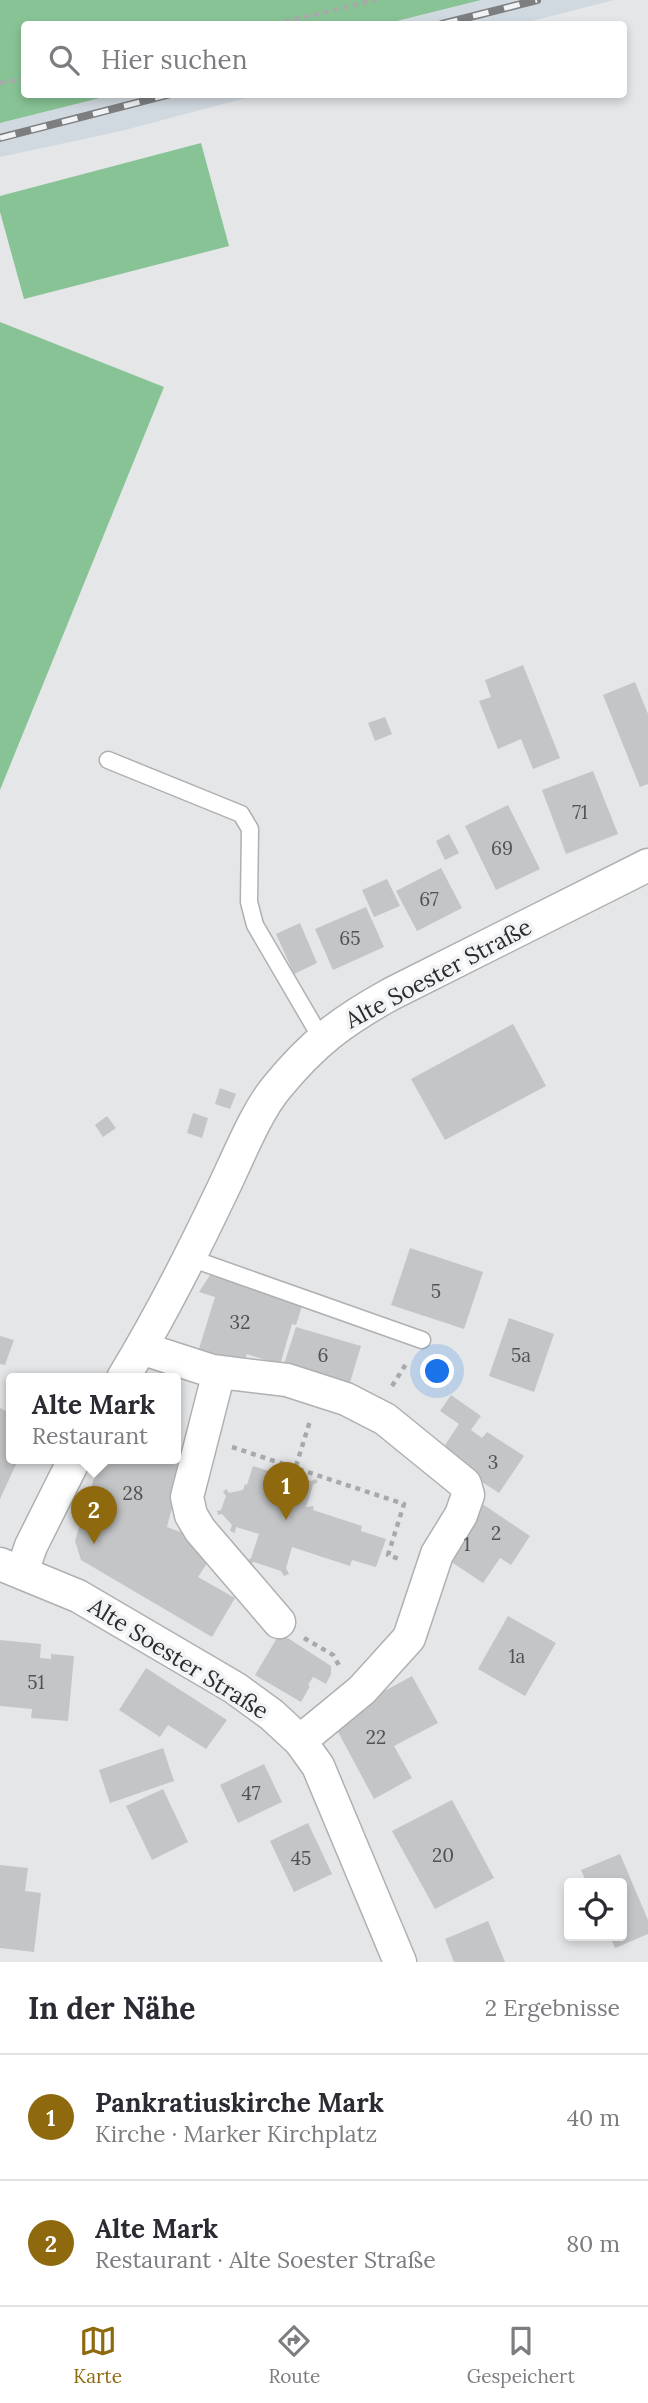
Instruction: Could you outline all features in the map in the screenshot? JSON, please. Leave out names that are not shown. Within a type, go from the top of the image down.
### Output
[{"type":"street","name":"Alte Soester Straße","points":[[126,1373],[190,1258],[249,1135],[275,1089],[321,1038],[353,1015],[391,994],[648,865]]},
{"type":"street","points":[[141,1348],[219,1372],[287,1380],[346,1399],[377,1415],[410,1438],[465,1484],[468,1495],[461,1515],[437,1554],[409,1637],[357,1695],[300,1741]]},
{"type":"street","points":[[219,1372],[187,1496],[191,1515],[200,1530],[279,1622]]},
{"type":"street","name":"Alte Soester Straße","points":[[72,1464],[31,1546],[11,1568],[78,1596],[235,1688],[272,1715],[300,1741],[318,1766],[400,1962]]},
{"type":"lane","points":[[108,760],[241,814],[250,829],[249,902],[255,925],[321,1038]]},
{"type":"lane","points":[[190,1258],[422,1340]]},
{"type":"path","points":[[288,21],[376,0]]},
{"type":"path","points":[[0,83],[21,80]]},
{"type":"path","points":[[377,1415],[422,1340]]},
{"type":"path","points":[[296,1466],[319,1390]]},
{"type":"path","points":[[200,1443],[234,1447],[404,1504],[388,1555],[407,1561]]},
{"type":"path","points":[[279,1622],[333,1655],[357,1695]]},
{"type":"shaded area","points":[[481,0],[614,0],[532,21],[397,21]]},
{"type":"shaded area","points":[[100,98],[246,98],[121,131],[0,157],[0,123]]},
{"type":"green space","points":[[0,0],[481,0],[397,21],[21,21],[21,98],[100,98],[0,123]]},
{"type":"green space","points":[[201,143],[229,246],[24,299],[0,212],[0,196]]},
{"type":"green space","points":[[0,322],[164,387],[0,790]]},
{"type":"building","points":[[523,665],[560,758],[533,769],[521,739],[498,749],[479,701],[491,697],[485,680]]},
{"type":"building","points":[[635,682],[648,714],[648,784],[640,787],[603,695]]},
{"type":"building","points":[[385,717],[392,734],[375,741],[368,723]]},
{"type":"building","points":[[593,771],[618,834],[566,854],[542,790]]},
{"type":"building","points":[[508,805],[540,869],[496,890],[465,826]]},
{"type":"building","points":[[449,834],[459,853],[445,860],[436,841]]},
{"type":"building","points":[[441,868],[462,908],[417,931],[396,891]]},
{"type":"building","points":[[387,879],[400,906],[374,917],[362,890]]},
{"type":"building","points":[[366,907],[384,947],[333,970],[315,929]]},
{"type":"building","points":[[300,923],[317,963],[294,974],[276,934]]},
{"type":"building","points":[[513,1024],[546,1086],[445,1140],[411,1079]]},
{"type":"building","points":[[220,1088],[236,1094],[230,1109],[215,1104]]},
{"type":"building","points":[[193,1113],[208,1118],[202,1138],[187,1133]]},
{"type":"building","points":[[107,1116],[116,1128],[103,1137],[95,1125]]},
{"type":"building","points":[[410,1248],[483,1272],[464,1329],[391,1305]]},
{"type":"building","points":[[210,1275],[302,1306],[296,1325],[292,1324],[280,1365],[247,1354],[242,1366],[198,1352],[215,1297],[199,1292]]},
{"type":"building","points":[[509,1318],[554,1334],[534,1392],[489,1376]]},
{"type":"building","points":[[296,1327],[361,1346],[349,1386],[284,1364]]},
{"type":"building","points":[[0,1336],[14,1340],[5,1365],[0,1364]]},
{"type":"building","points":[[451,1395],[481,1416],[471,1430],[482,1438],[487,1432],[524,1456],[499,1493],[439,1454],[459,1424],[440,1411]]},
{"type":"building","points":[[0,1408],[6,1411],[6,1464],[16,1464],[0,1499]]},
{"type":"building","points":[[181,1449],[187,1451],[167,1527],[197,1538],[212,1556],[198,1577],[235,1598],[212,1637],[81,1560],[75,1541],[98,1464],[181,1464]]},
{"type":"building","points":[[253,1466],[278,1474],[275,1468],[279,1466],[282,1472],[311,1481],[316,1479],[318,1482],[313,1485],[306,1507],[314,1506],[313,1510],[362,1526],[361,1531],[386,1539],[376,1567],[352,1560],[350,1566],[292,1547],[286,1568],[289,1574],[284,1576],[281,1571],[254,1562],[248,1565],[246,1561],[251,1558],[259,1534],[236,1527],[235,1533],[230,1531],[232,1525],[222,1514],[218,1515],[217,1511],[221,1510],[226,1496],[223,1492],[226,1489],[229,1493],[243,1490],[245,1484],[247,1485]]},
{"type":"building","points":[[478,1501],[530,1536],[511,1565],[500,1558],[483,1583],[444,1557]]},
{"type":"building","points":[[508,1616],[556,1643],[525,1696],[478,1669]]},
{"type":"building","points":[[280,1633],[331,1666],[331,1674],[326,1684],[313,1677],[301,1702],[255,1675]]},
{"type":"building","points":[[0,1640],[41,1644],[40,1658],[51,1659],[51,1654],[74,1656],[68,1721],[31,1718],[32,1709],[0,1706]]},
{"type":"building","points":[[146,1668],[227,1720],[206,1749],[168,1725],[160,1737],[119,1710]]},
{"type":"building","points":[[412,1676],[438,1723],[394,1746],[412,1778],[374,1799],[336,1728],[362,1711],[359,1705]]},
{"type":"building","points":[[163,1748],[174,1781],[110,1803],[99,1770]]},
{"type":"building","points":[[264,1764],[282,1802],[238,1823],[220,1785]]},
{"type":"building","points":[[163,1789],[188,1842],[152,1860],[126,1806]]},
{"type":"building","points":[[452,1800],[494,1878],[435,1909],[392,1831]]},
{"type":"building","points":[[308,1823],[332,1874],[294,1892],[270,1841]]},
{"type":"building","points":[[620,1854],[648,1920],[648,1934],[615,1948],[612,1941],[627,1941],[627,1878],[585,1878],[581,1870]]},
{"type":"building","points":[[0,1865],[28,1868],[25,1891],[41,1893],[34,1952],[0,1948]]},
{"type":"building","points":[[488,1921],[505,1962],[454,1962],[445,1939]]},
{"type":"railway","points":[[454,21],[537,0]]},
{"type":"railway","points":[[0,138],[155,98]]},
{"type":"place","name":"Pankratiuskirche Mark","points":[[286,1520]]},
{"type":"place","name":"Alte Mark","points":[[94,1544]]}]
